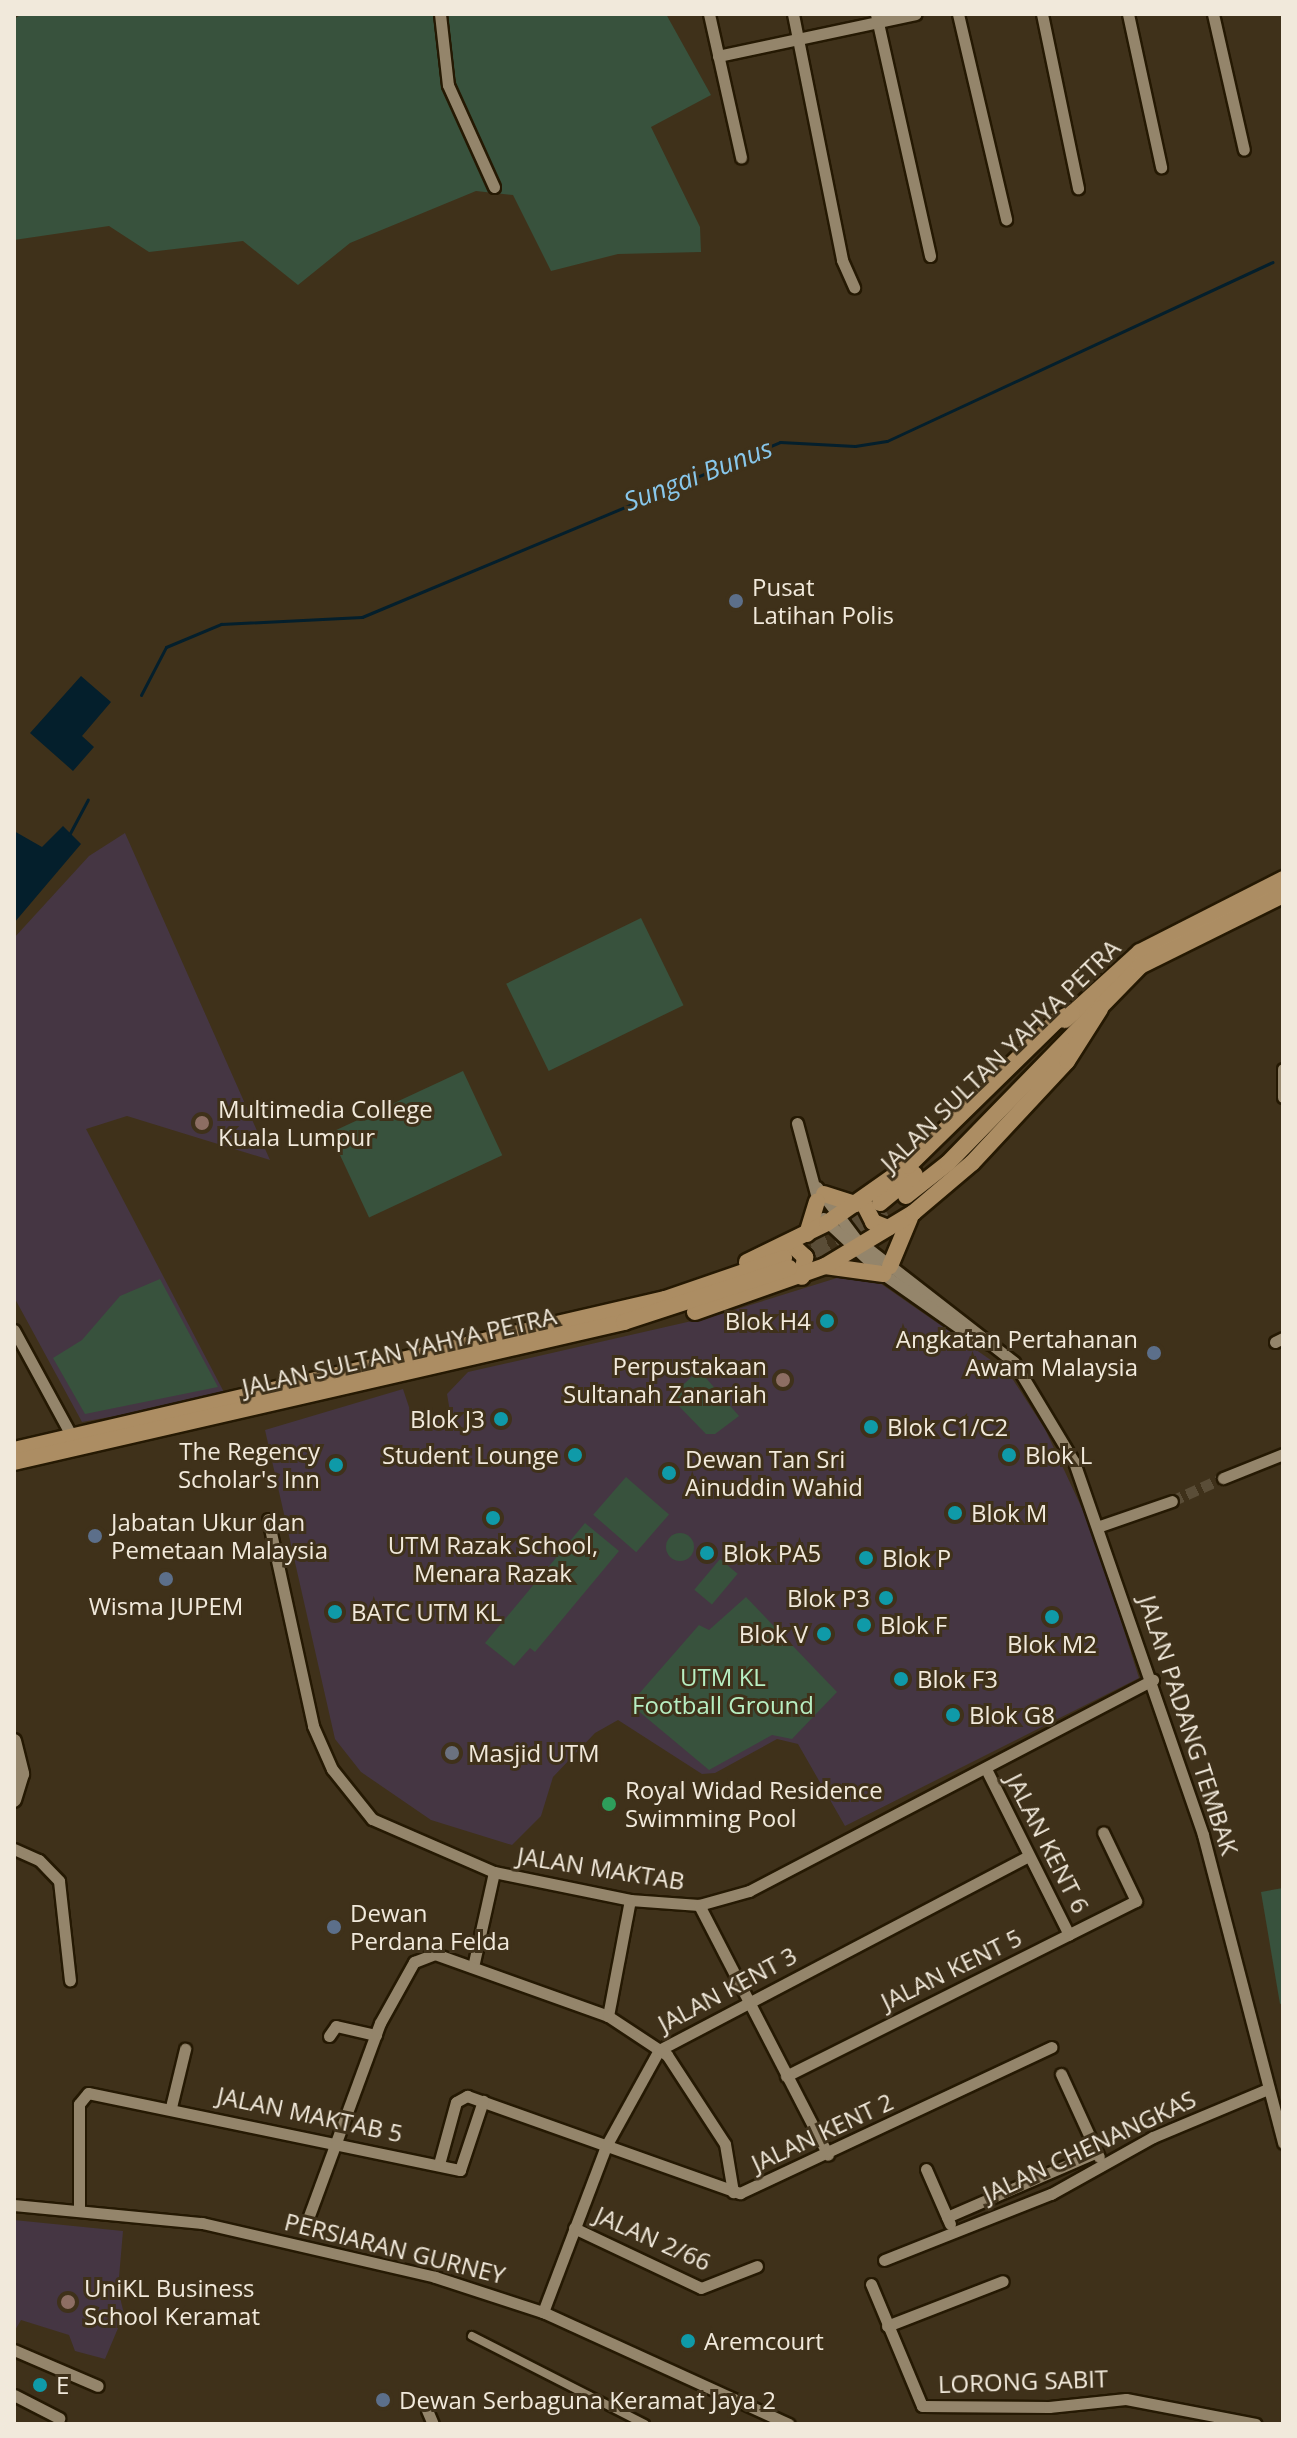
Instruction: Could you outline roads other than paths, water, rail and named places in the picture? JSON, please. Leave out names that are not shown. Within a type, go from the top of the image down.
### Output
[{"type":"main road","name":"JALAN SULTAN YAHYA PETRA","points":[[884,1214],[1072,1013],[1140,952],[1283,879]]},
{"type":"main road","name":"JALAN SULTAN YAHYA PETRA","points":[[884,1214],[948,1163],[1151,959],[1283,895]]},
{"type":"main road","points":[[582,1325],[724,1272],[791,1262],[886,1270],[913,1213],[972,1163],[1067,1061],[1100,1009]]},
{"type":"main road","points":[[807,1234],[859,1202],[908,1166],[1045,1031],[1072,1013]]},
{"type":"main road","points":[[791,1262],[807,1234],[819,1194],[859,1202],[873,1222],[884,1214],[913,1213]]},
{"type":"main road","points":[[825,1266],[858,1248],[884,1214]]},
{"type":"main road","name":"JALAN SULTAN YAHYA PETRA","points":[[14,1462],[749,1286],[791,1262]]},
{"type":"main road","name":"JALAN SULTAN YAHYA PETRA","points":[[14,1450],[238,1407]]},
{"type":"street","points":[[440,14],[448,85],[494,187]]},
{"type":"street","points":[[709,14],[741,157]]},
{"type":"street","points":[[793,14],[842,260],[854,287]]},
{"type":"street","points":[[718,56],[877,18],[916,14]]},
{"type":"street","points":[[958,14],[1006,219]]},
{"type":"street","points":[[1042,14],[1078,188]]},
{"type":"street","points":[[1128,14],[1161,167]]},
{"type":"street","points":[[1213,14],[1244,150]]},
{"type":"street","points":[[877,18],[930,256]]},
{"type":"street","points":[[1283,1069],[1283,1097]]},
{"type":"street","name":"JALAN PADANG TEMBAK","points":[[797,1123],[819,1194],[831,1220],[858,1248],[886,1270],[977,1340],[994,1345],[1014,1362],[1047,1412],[1100,1526],[1153,1680],[1203,1835],[1283,2143]]},
{"type":"street","points":[[14,1330],[72,1437]]},
{"type":"street","points":[[1223,1478],[1283,1454]]},
{"type":"street","points":[[1100,1526],[1172,1501]]},
{"type":"street","name":"JALAN MAKTAB","points":[[268,1519],[313,1726],[332,1769],[386,1828],[494,1872],[630,1900],[699,1905],[770,1882],[987,1771],[1153,1680]]},
{"type":"street","points":[[14,1741],[22,1774],[14,1800]]},
{"type":"street","name":"JALAN KENT 6","points":[[987,1771],[1069,1935]]},
{"type":"street","name":"JALAN KENT 5","points":[[786,2076],[1136,1901],[1103,1832]]},
{"type":"street","points":[[14,1849],[39,1860],[59,1881],[70,1980]]},
{"type":"street","name":"JALAN KENT 3","points":[[543,2312],[606,2146],[659,2050],[1028,1856]]},
{"type":"street","points":[[473,1967],[494,1872]]},
{"type":"street","points":[[608,2016],[630,1900]]},
{"type":"street","points":[[699,1905],[828,2155]]},
{"type":"street","points":[[306,2224],[376,2035],[414,1962],[435,1954],[608,2016],[659,2050],[678,2066],[725,2144],[733,2192]]},
{"type":"street","points":[[329,2036],[336,2026],[376,2035]]},
{"type":"street","name":"JALAN KENT 2","points":[[606,2146],[733,2192],[751,2190],[1051,2047]]},
{"type":"street","points":[[171,2107],[185,2049]]},
{"type":"street","points":[[1061,2074],[1103,2165]]},
{"type":"street","name":"JALAN CHENANGKAS","points":[[884,2260],[953,2232],[1268,2089]]},
{"type":"street","name":"JALAN MAKTAB 5","points":[[79,2210],[81,2098],[93,2092],[464,2169],[483,2101]]},
{"type":"street","points":[[439,2164],[456,2102],[467,2096],[606,2146]]},
{"type":"street","points":[[947,2217],[1097,2152]]},
{"type":"street","points":[[926,2169],[953,2232]]},
{"type":"street","name":"PERSIARAN GURNEY","points":[[14,2205],[202,2223],[435,2277],[543,2312],[789,2424]]},
{"type":"street","name":"JALAN 2/66","points":[[574,2228],[701,2288],[757,2266]]},
{"type":"street","points":[[887,2326],[1003,2281]]},
{"type":"street","name":"LORONG SABIT","points":[[871,2284],[922,2406],[1049,2407],[1126,2399],[1256,2424]]},
{"type":"street","points":[[472,2336],[645,2424]]},
{"type":"street","points":[[14,2350],[98,2386]]},
{"type":"street","points":[[14,2395],[59,2418]]},
{"type":"street","points":[[427,2410],[433,2424]]},
{"type":"water","points":[[81,676],[111,702],[82,736],[94,747],[73,771],[30,733]]},
{"type":"water","points":[[63,826],[81,844],[14,923],[14,831],[42,847]]},
{"type":"waterway","name":"Sungai Bunus","points":[[141,695],[166,647],[221,624],[362,617],[780,442],[855,446],[887,441],[1272,262]]},
{"type":"waterway","name":"Sungai Bunus","points":[[69,835],[88,800]]},
{"type":"tunnel","points":[[789,1255],[876,1205]]},
{"type":"tunnel","points":[[794,1266],[886,1212]]},
{"type":"tunnel","points":[[1172,1501],[1223,1478]]},
{"type":"place","name":"Pusat Latihan Polis","points":[[736,601]]},
{"type":"place","name":"Multimedia College Kuala Lumpur","points":[[202,1123]]},
{"type":"place","name":"Blok H4","points":[[827,1321]]},
{"type":"place","name":"Angkatan Pertahanan Awam Malaysia","points":[[1154,1353]]},
{"type":"place","name":"Perpustakaan Sultanah Zanariah","points":[[783,1380]]},
{"type":"place","name":"Blok J3","points":[[501,1419]]},
{"type":"place","name":"Blok C1/C2","points":[[871,1427]]},
{"type":"place","name":"Student Lounge","points":[[575,1455]]},
{"type":"place","name":"Blok L","points":[[1009,1455]]},
{"type":"place","name":"The Regency Scholar's Inn","points":[[336,1465]]},
{"type":"place","name":"Dewan Tan Sri Ainuddin Wahid","points":[[669,1473]]},
{"type":"place","name":"Blok M","points":[[955,1513]]},
{"type":"place","name":"UTM Razak School, Menara Razak","points":[[493,1518]]},
{"type":"place","name":"Jabatan Ukur dan Pemetaan Malaysia","points":[[95,1536]]},
{"type":"place","name":"Blok PA5","points":[[707,1553]]},
{"type":"place","name":"Blok P","points":[[866,1558]]},
{"type":"place","name":"Wisma JUPEM","points":[[166,1579]]},
{"type":"place","name":"Blok P3","points":[[886,1598]]},
{"type":"place","name":"BATC UTM KL","points":[[335,1612]]},
{"type":"place","name":"Blok M2","points":[[1052,1617]]},
{"type":"place","name":"Blok F","points":[[864,1625]]},
{"type":"place","name":"Blok V","points":[[824,1634]]},
{"type":"place","name":"Blok F3","points":[[901,1679]]},
{"type":"place","name":"Blok G8","points":[[953,1715]]},
{"type":"place","name":"Masjid UTM","points":[[452,1753]]},
{"type":"place","name":"Royal Widad Residence Swimming Pool","points":[[609,1804]]},
{"type":"place","name":"Dewan Perdana Felda","points":[[334,1927]]},
{"type":"place","name":"UniKL Business School Keramat","points":[[68,2302]]},
{"type":"place","name":"Aremcourt","points":[[688,2341]]},
{"type":"place","name":"E","points":[[40,2385]]},
{"type":"place","name":"Dewan Serbaguna Keramat Jaya 2","points":[[383,2400]]},
{"type":"park label","name":"UTM KL Football Ground","points":[[723,1691]]}]
